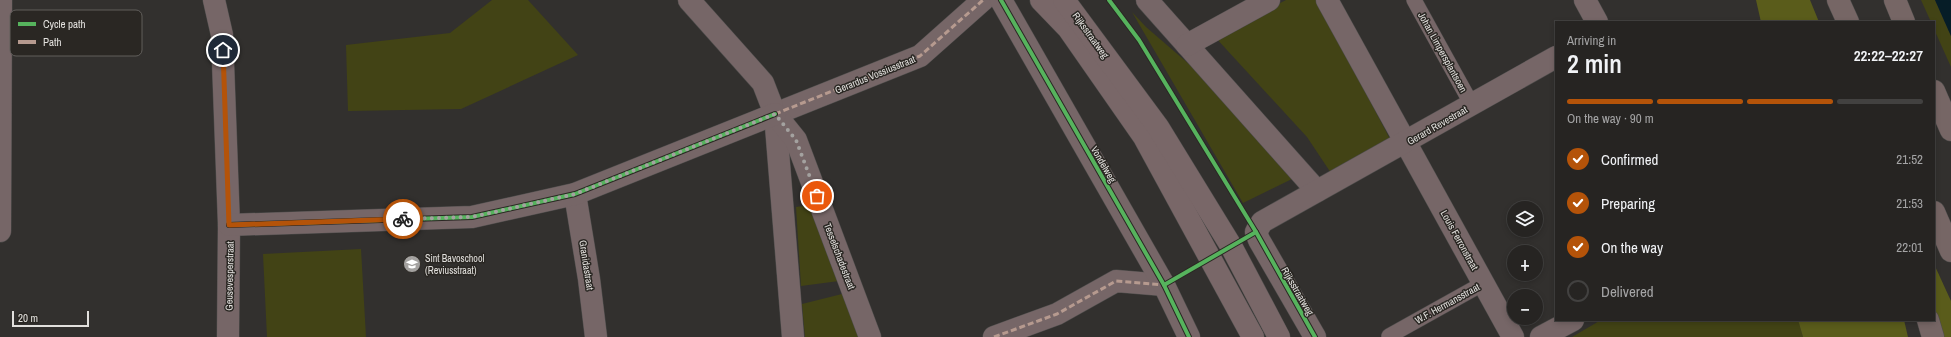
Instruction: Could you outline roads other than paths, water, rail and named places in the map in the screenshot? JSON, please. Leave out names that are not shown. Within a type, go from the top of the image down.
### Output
[{"type":"main road","name":"Rijksstraatweg","points":[[1041,0],[1068,28],[1144,137],[1253,337]]},
{"type":"main road","name":"Rijksstraatweg","points":[[1064,0],[1080,18],[1158,127],[1231,246],[1279,337]]},
{"type":"main road","points":[[1838,0],[1848,21]]},
{"type":"main road","points":[[1895,0],[1904,21]]},
{"type":"main road","points":[[1935,93],[1951,130]]},
{"type":"main road","points":[[1935,214],[1951,251]]},
{"type":"main road","points":[[1928,321],[1933,337]]},
{"type":"street","points":[[0,231],[1,0]]},
{"type":"street","name":"Geusevesperstraat","points":[[214,0],[222,34],[229,225],[228,337]]},
{"type":"street","name":"Tesselschadestraat","points":[[689,0],[763,83],[775,114],[793,337]]},
{"type":"street","name":"Gerardus Vossiusstraat","points":[[229,225],[472,217],[575,194],[920,56],[983,0]]},
{"type":"street","name":"Vondelweg","points":[[1001,0],[1164,285],[1189,337]]},
{"type":"street","points":[[1147,0],[1317,191]]},
{"type":"street","points":[[1188,45],[1269,0]]},
{"type":"street","points":[[1327,0],[1406,143]]},
{"type":"street","points":[[1585,0],[1596,21]]},
{"type":"street","name":"Gerard Revestraat","points":[[1317,191],[1406,143],[1555,58]]},
{"type":"street","name":"Tesselschadestraat","points":[[775,114],[796,140],[870,337]]},
{"type":"street","name":"Louis Ferronstraat","points":[[1406,143],[1513,337]]},
{"type":"street","name":"Rijksstraatweg","points":[[1315,337],[1256,232],[1262,222],[1317,191]]},
{"type":"street","name":"Granidastraat","points":[[575,194],[589,279],[596,337]]},
{"type":"street","points":[[994,337],[1057,314],[1116,281],[1164,285]]},
{"type":"street","points":[[1541,337],[1571,321]]},
{"type":"lane","name":"Johan Limpersplantsoen","points":[[1414,0],[1472,105]]},
{"type":"lane","name":"W.F. Hermansstraat","points":[[1389,336],[1484,283]]},
{"type":"water","points":[[1935,0],[1951,0],[1951,36]]},
{"type":"place","name":"Sint Bavoschool (Reviusstraat)","points":[[412,264]]}]
